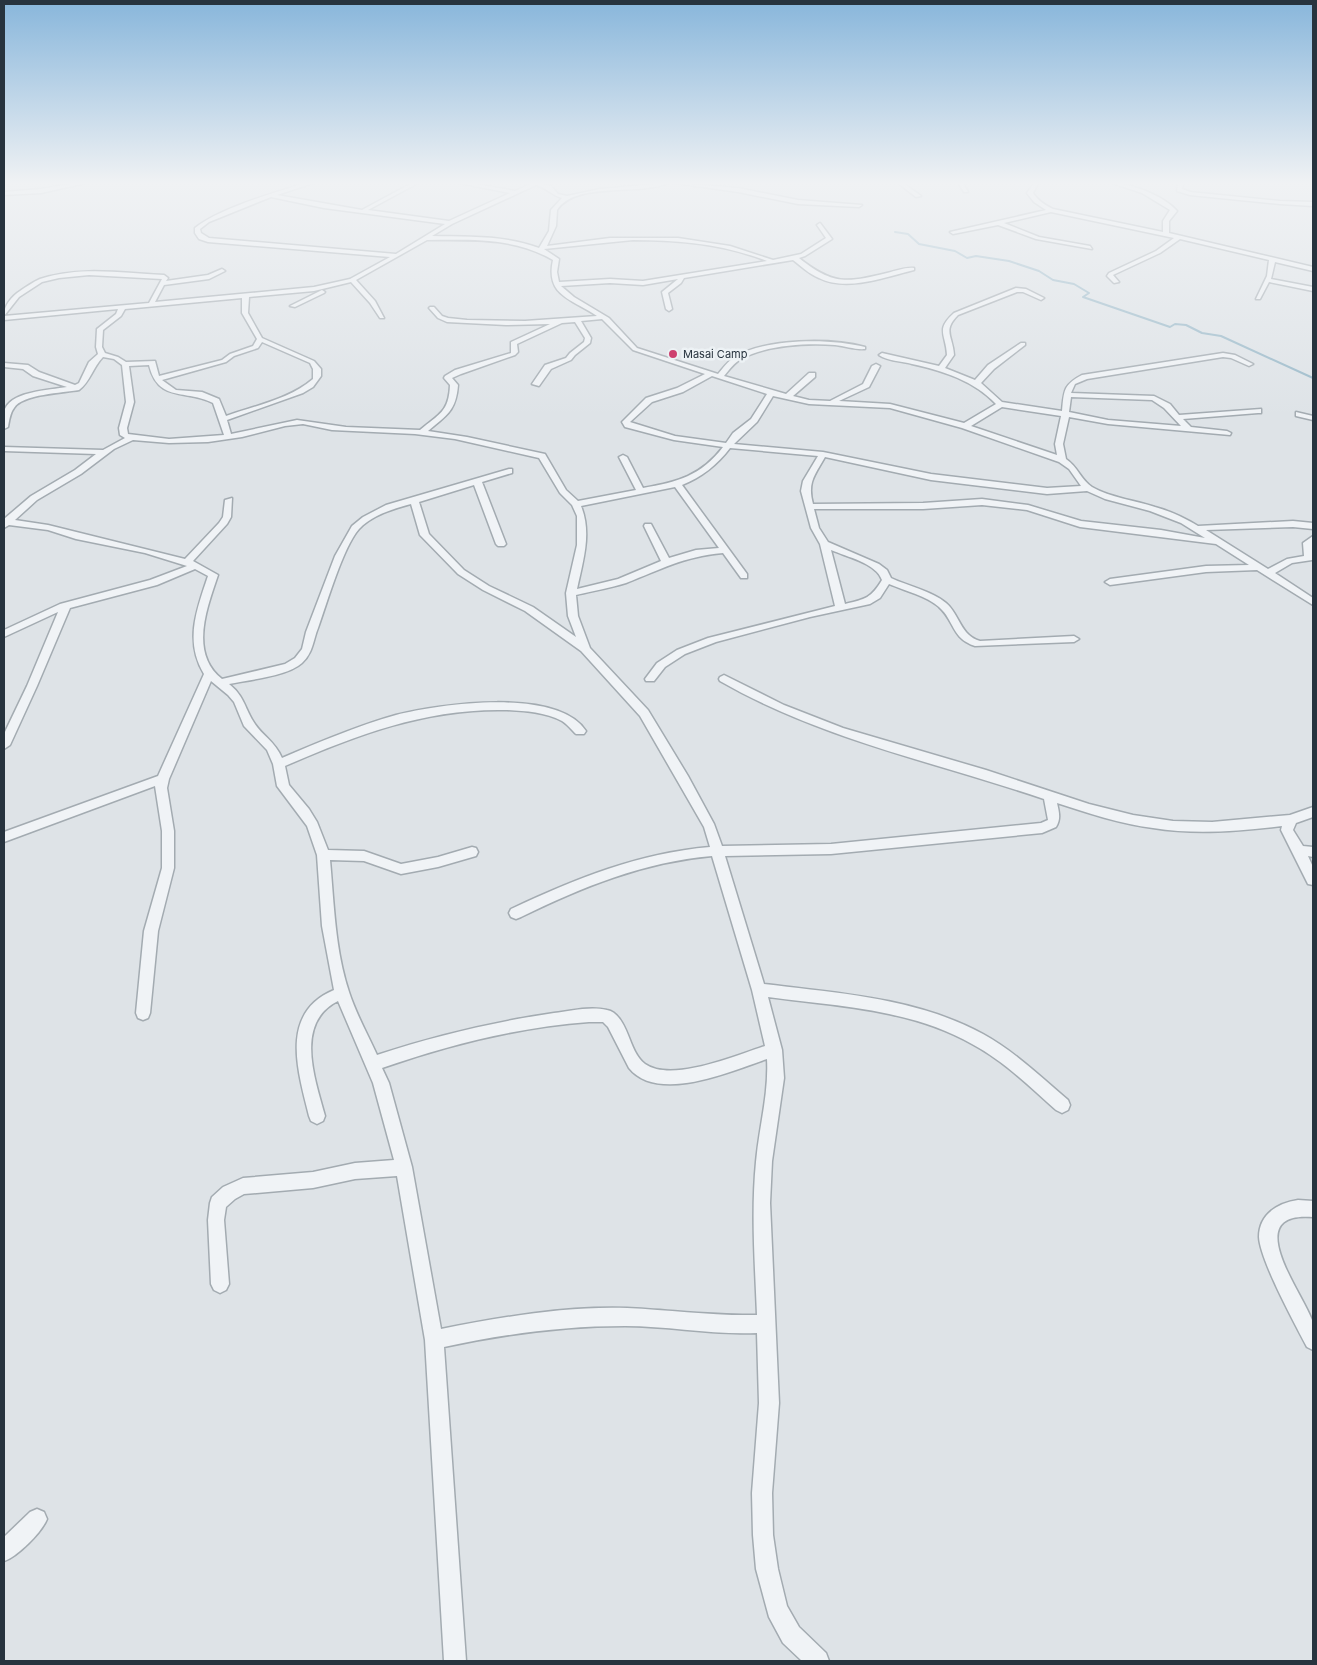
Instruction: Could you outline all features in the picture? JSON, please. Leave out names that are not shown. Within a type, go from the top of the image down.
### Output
[{"type":"street","points":[[293,306],[352,280],[388,261]]},
{"type":"street","points":[[556,261],[553,272],[556,284],[563,292],[603,317],[627,344],[635,349],[771,393],[809,402],[890,406],[1014,441],[1062,460],[1072,467],[1079,479],[1088,488],[1170,515],[1198,528],[1313,602]]},
{"type":"street","points":[[772,261],[776,262]]},
{"type":"street","points":[[556,284],[610,281],[637,284],[782,261]]},
{"type":"street","points":[[799,261],[823,278],[834,281],[867,279],[912,269]]},
{"type":"street","points":[[1116,282],[1110,276],[1111,274],[1139,261]]},
{"type":"street","points":[[1258,298],[1270,276],[1272,261]]},
{"type":"street","points":[[1275,261],[1313,269]]},
{"type":"street","points":[[162,284],[209,277],[222,271]]},
{"type":"street","points":[[4,317],[17,296],[40,281],[59,276],[89,273],[160,276],[165,278],[151,304]]},
{"type":"street","points":[[669,309],[665,292],[679,282],[682,277]]},
{"type":"street","points":[[352,280],[373,302],[382,317]]},
{"type":"street","points":[[1267,280],[1313,289]]},
{"type":"street","points":[[4,317],[246,296],[338,285]]},
{"type":"street","points":[[941,368],[951,355],[944,329],[949,320],[956,314],[1016,290],[1024,290],[1041,298]]},
{"type":"street","points":[[224,418],[297,392],[310,386],[316,380],[317,369],[312,362],[260,339],[244,313],[243,302],[246,296]]},
{"type":"street","points":[[102,354],[99,347],[100,329],[119,315],[122,307]]},
{"type":"street","points":[[432,308],[440,317],[447,320],[519,324],[603,317]]},
{"type":"street","points":[[536,384],[548,367],[569,359],[572,354],[586,343],[588,338],[576,320]]},
{"type":"street","points":[[422,432],[444,414],[453,401],[454,385],[448,378],[513,354],[515,352],[513,342],[560,322]]},
{"type":"street","points":[[156,379],[224,361],[232,355],[256,347],[260,339]]},
{"type":"street","points":[[720,376],[726,368],[739,358],[770,350],[812,342],[846,343],[863,348]]},
{"type":"street","points":[[976,384],[991,367],[1023,344]]},
{"type":"street","points":[[102,354],[116,358],[125,364],[152,363],[156,379],[174,392],[210,396],[220,407],[228,437]]},
{"type":"street","points":[[4,427],[10,406],[14,402],[29,396],[76,388],[82,384],[92,364],[102,354]]},
{"type":"street","points":[[882,355],[941,368],[976,384],[994,396],[1000,404]]},
{"type":"street","points":[[1062,460],[1059,444],[1066,414],[1068,390],[1072,383],[1084,377],[1223,355],[1232,356],[1249,364]]},
{"type":"street","points":[[125,364],[130,402],[122,428],[124,435],[131,438],[162,442],[228,437],[286,424],[304,422],[332,428],[422,432],[482,441],[542,456],[563,491],[576,504],[581,516],[582,545],[571,593],[573,616],[585,649]]},
{"type":"street","points":[[4,365],[26,367],[36,374],[76,388]]},
{"type":"street","points":[[832,402],[866,385],[876,366]]},
{"type":"street","points":[[712,373],[680,390],[649,400],[626,422],[628,425],[674,438],[729,446],[822,454],[919,475],[970,480],[1034,491],[1047,492],[1088,488]]},
{"type":"street","points":[[788,397],[812,376]]},
{"type":"street","points":[[576,504],[677,484],[695,476],[718,459],[736,435],[754,420],[771,393]]},
{"type":"street","points":[[1068,394],[1154,398],[1167,406],[1188,430]]},
{"type":"street","points":[[965,426],[1000,404],[1108,422],[1226,433]]},
{"type":"street","points":[[1177,417],[1258,411]]},
{"type":"street","points":[[1299,414],[1313,418]]},
{"type":"street","points":[[5,523],[34,498],[78,472],[104,452],[131,438]]},
{"type":"street","points":[[4,449],[104,452]]},
{"type":"street","points":[[822,454],[807,481],[805,491],[815,528],[825,544],[841,608]]},
{"type":"street","points":[[622,457],[641,492]]},
{"type":"street","points":[[214,678],[288,666],[299,660],[307,649],[310,632],[340,556],[355,528],[366,518],[389,507],[509,471]]},
{"type":"street","points":[[477,482],[501,544]]},
{"type":"street","points":[[677,484],[744,576]]},
{"type":"street","points":[[4,634],[42,615],[84,600],[164,580],[190,564],[223,524],[227,517],[229,500]]},
{"type":"street","points":[[414,501],[425,535],[461,572],[486,588],[529,609],[585,649],[644,714],[706,821],[758,990],[774,1050],[776,1078],[764,1161],[762,1203],[769,1403],[762,1493],[763,1535],[767,1569],[777,1609],[791,1635],[818,1661]]},
{"type":"street","points":[[810,507],[862,505],[923,506],[988,502],[1028,508],[1080,524],[1161,532],[1222,544]]},
{"type":"street","points":[[5,523],[53,529],[190,564],[213,575],[198,628],[202,661],[214,678],[239,701],[248,722],[272,748],[279,764],[283,786],[313,825],[323,855],[329,926],[342,993],[381,1083],[404,1167],[434,1340],[455,1661]]},
{"type":"street","points":[[1198,528],[1293,524],[1313,526]]},
{"type":"street","points":[[648,526],[666,562]]},
{"type":"street","points":[[1110,582],[1206,569],[1263,570],[1309,558],[1308,542],[1313,539]]},
{"type":"street","points":[[825,544],[876,566],[884,572],[887,580],[943,604],[963,638],[969,642],[979,644],[1074,639]]},
{"type":"street","points":[[571,593],[621,581],[666,562],[696,553],[724,550]]},
{"type":"street","points":[[650,679],[661,665],[681,652],[712,640],[809,614],[867,602],[877,596],[887,580]]},
{"type":"street","points":[[5,740],[65,607]]},
{"type":"street","points":[[143,1013],[152,931],[168,868],[168,832],[161,788],[163,779],[214,678]]},
{"type":"street","points":[[724,679],[768,703],[845,733],[1134,820],[1173,826],[1242,826],[1291,820],[1313,812]]},
{"type":"street","points":[[279,764],[307,751],[398,719],[425,713],[469,708],[520,706],[546,711],[555,713],[575,724],[580,731]]},
{"type":"street","points":[[4,837],[163,779]]},
{"type":"street","points":[[516,913],[560,891],[607,873],[677,856],[716,851],[828,849],[1042,828],[1052,824],[1054,820],[1050,796]]},
{"type":"street","points":[[1291,820],[1287,830],[1300,850],[1313,880]]},
{"type":"street","points":[[1300,850],[1313,852]]},
{"type":"street","points":[[323,855],[364,856],[401,869],[438,862],[472,852]]},
{"type":"street","points":[[758,990],[848,1000],[923,1015],[978,1040],[1008,1059],[1062,1105]]},
{"type":"street","points":[[317,1116],[302,1048],[306,1029],[318,1007],[342,993]]},
{"type":"street","points":[[372,1064],[449,1040],[503,1028],[590,1015],[606,1016],[616,1027],[627,1055],[639,1069],[646,1074],[665,1078],[695,1074],[774,1050]]},
{"type":"street","points":[[220,1284],[216,1220],[218,1202],[228,1193],[243,1186],[313,1180],[355,1171],[404,1167]]},
{"type":"street","points":[[1313,1209],[1296,1207],[1284,1210],[1274,1220],[1268,1238],[1275,1259],[1313,1341]]},
{"type":"street","points":[[434,1340],[506,1325],[569,1319],[626,1318],[730,1325],[765,1324]]},
{"type":"street","points":[[4,1551],[37,1519]]},
{"type":"waterway","points":[[1007,261],[1039,271],[1053,280],[1074,284],[1089,293],[1083,297],[1170,327],[1175,324],[1186,325],[1202,333],[1221,336],[1313,378]]},
{"type":"place","name":"Masai Camp","points":[[673,354]]}]
